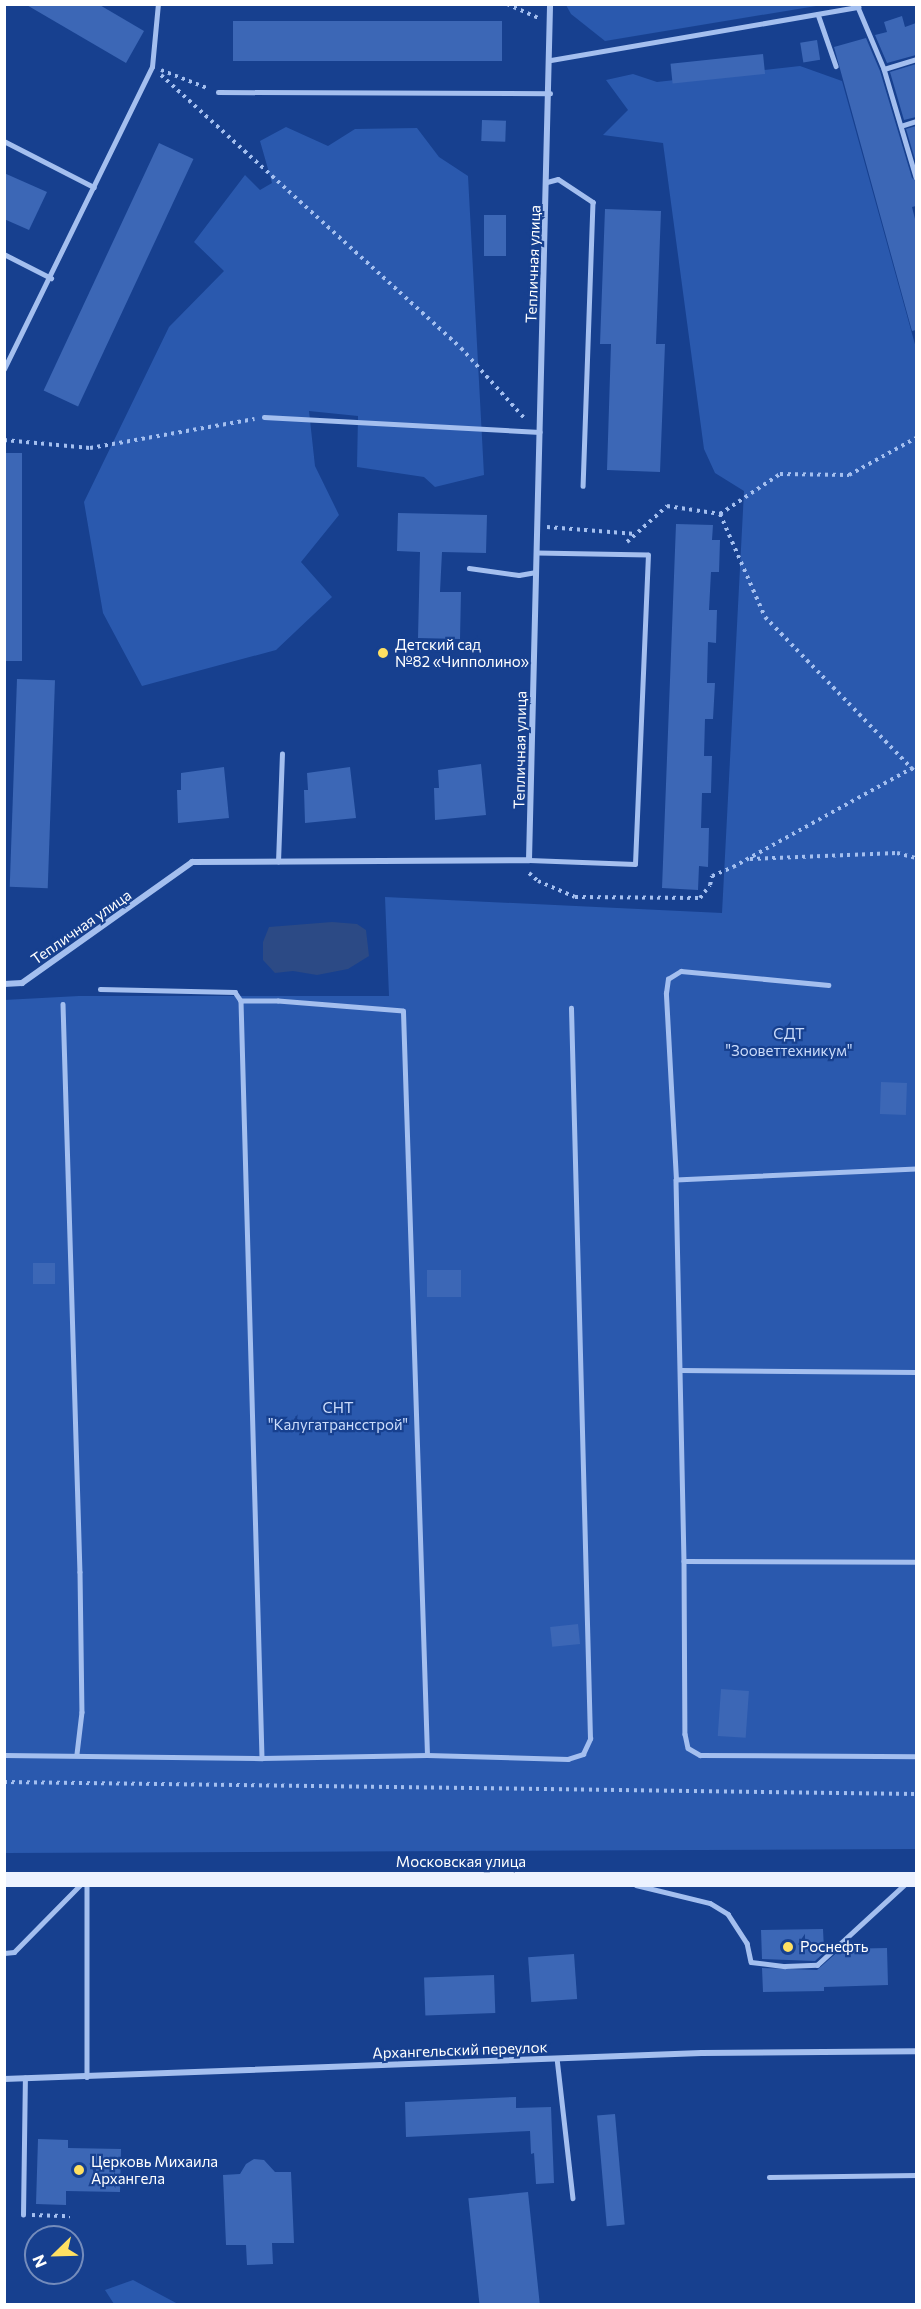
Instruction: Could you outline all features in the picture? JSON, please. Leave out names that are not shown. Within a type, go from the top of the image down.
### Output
[{"type":"main road","name":"Московская улица","points":[[4,1879],[914,1879]]},
{"type":"street","name":"Тепличная улица","points":[[4,984],[22,983],[192,862],[529,860],[551,60],[550,4]]},
{"type":"street","name":"Архангельский переулок","points":[[4,2079],[702,2053],[916,2051]]},
{"type":"lane","points":[[4,369],[51,278],[152,67],[158,4]]},
{"type":"lane","points":[[551,60],[858,7],[884,69],[916,177]]},
{"type":"lane","points":[[818,14],[836,66]]},
{"type":"lane","points":[[884,69],[916,59]]},
{"type":"lane","points":[[218,92],[550,93]]},
{"type":"lane","points":[[901,126],[916,121]]},
{"type":"lane","points":[[4,141],[94,187]]},
{"type":"lane","points":[[547,182],[558,178],[592,202],[583,486]]},
{"type":"lane","points":[[4,254],[51,278]]},
{"type":"lane","points":[[264,417],[540,432]]},
{"type":"lane","points":[[529,860],[635,864],[648,555],[537,553]]},
{"type":"lane","points":[[469,568],[519,575],[536,572]]},
{"type":"lane","points":[[278,862],[282,754]]},
{"type":"lane","points":[[828,985],[681,971],[668,979],[666,993],[676,1180],[684,1561],[685,1734],[688,1748],[700,1755],[916,1756]]},
{"type":"lane","points":[[100,989],[235,992],[240,1001],[262,1758]]},
{"type":"lane","points":[[240,1001],[278,1001],[403,1011],[427,1755]]},
{"type":"lane","points":[[63,1004],[81,1619],[82,1712],[77,1754]]},
{"type":"lane","points":[[4,1755],[77,1754],[262,1758],[427,1755],[568,1759],[583,1754],[590,1739],[572,1008]]},
{"type":"lane","points":[[676,1180],[916,1169]]},
{"type":"lane","points":[[680,1370],[916,1371]]},
{"type":"lane","points":[[684,1561],[916,1562]]},
{"type":"lane","points":[[4,1953],[14,1952],[87,1879]]},
{"type":"lane","points":[[87,1879],[87,2076]]},
{"type":"lane","points":[[613,1880],[710,1903],[728,1914],[747,1943],[751,1962],[785,1966],[816,1965],[914,1879]]},
{"type":"lane","points":[[558,2058],[573,2198]]},
{"type":"lane","points":[[23,2215],[25,2078]]},
{"type":"lane","points":[[769,2177],[916,2175]]},
{"type":"path","points":[[507,4],[550,23]]},
{"type":"path","points":[[152,67],[218,92]]},
{"type":"path","points":[[152,67],[461,348],[515,410],[540,432]]},
{"type":"path","points":[[4,440],[90,448],[264,417]]},
{"type":"path","points":[[614,554],[668,506],[720,514],[780,474],[849,475],[916,438]]},
{"type":"path","points":[[720,514],[765,617],[914,767],[916,773]]},
{"type":"path","points":[[538,527],[636,534]]},
{"type":"path","points":[[515,860],[538,882],[575,897],[700,898],[710,885],[712,876],[748,859],[914,767]]},
{"type":"path","points":[[748,859],[897,853],[916,858]]},
{"type":"path","points":[[4,1782],[916,1794]]},
{"type":"path","points":[[23,2215],[70,2216]]},
{"type":"green space","points":[[566,5],[822,5],[605,41],[571,14]]},
{"type":"green space","points":[[800,66],[842,81],[916,348],[916,1849],[5,1853],[4,1000],[79,996],[389,996],[385,897],[722,913],[744,491],[715,473],[704,449],[663,143],[603,135],[628,110],[606,80],[633,74],[657,82]]},
{"type":"green space","points":[[286,127],[328,146],[355,129],[417,128],[439,157],[468,176],[484,475],[435,487],[424,477],[357,467],[358,416],[309,411],[315,466],[339,515],[301,562],[332,597],[276,650],[142,686],[103,613],[84,502],[169,327],[224,271],[194,242],[245,175],[260,190],[272,183],[260,141]]},
{"type":"green space","points":[[133,2280],[178,2304],[114,2304],[105,2290]]},
{"type":"shaded area","points":[[332,922],[357,924],[366,930],[369,956],[348,969],[317,975],[293,971],[275,973],[263,960],[263,942],[269,927]]},
{"type":"building","points":[[25,4],[98,4],[144,31],[126,63]]},
{"type":"building","points":[[902,16],[905,27],[916,23],[916,55],[887,63],[875,35],[887,32],[884,22]]},
{"type":"building","points":[[233,21],[502,21],[502,61],[233,61]]},
{"type":"building","points":[[866,38],[880,71],[912,178],[916,181],[916,206],[912,207],[916,223],[916,330],[912,331],[834,47]]},
{"type":"building","points":[[817,40],[820,60],[803,62],[800,43]]},
{"type":"building","points":[[763,54],[765,74],[673,84],[671,64]]},
{"type":"building","points":[[916,64],[916,117],[904,120],[890,72]]},
{"type":"building","points":[[482,120],[506,121],[505,142],[481,141]]},
{"type":"building","points":[[916,126],[916,163],[906,129]]},
{"type":"building","points":[[159,143],[193,159],[78,406],[44,390]]},
{"type":"building","points":[[4,173],[47,192],[29,230],[4,219]]},
{"type":"building","points":[[605,209],[661,211],[656,344],[665,344],[660,472],[607,470],[611,344],[600,344]]},
{"type":"building","points":[[484,215],[506,215],[506,256],[484,256]]},
{"type":"building","points":[[4,453],[22,453],[22,661],[4,661]]},
{"type":"building","points":[[398,513],[487,515],[486,553],[442,552],[440,592],[461,592],[460,639],[418,638],[420,552],[397,551]]},
{"type":"building","points":[[676,524],[713,525],[712,540],[720,540],[719,572],[711,572],[709,610],[717,610],[716,643],[708,642],[707,683],[715,683],[713,719],[705,719],[704,756],[712,756],[711,793],[702,793],[701,828],[709,828],[708,867],[699,866],[698,890],[662,888]]},
{"type":"building","points":[[17,679],[55,680],[48,888],[10,887]]},
{"type":"building","points":[[481,764],[486,815],[435,820],[434,788],[439,788],[438,770]]},
{"type":"building","points":[[224,767],[229,818],[178,823],[177,790],[181,790],[181,773]]},
{"type":"building","points":[[350,767],[356,818],[305,823],[304,790],[308,790],[307,773]]},
{"type":"building","points":[[881,1082],[907,1083],[906,1115],[880,1114]]},
{"type":"building","points":[[33,1263],[55,1263],[55,1284],[33,1284]]},
{"type":"building","points":[[427,1270],[461,1270],[461,1297],[427,1297]]},
{"type":"building","points":[[578,1624],[580,1644],[552,1647],[550,1627]]},
{"type":"building","points":[[721,1689],[749,1691],[746,1738],[718,1736]]},
{"type":"building","points":[[823,1929],[824,1950],[827,1950],[815,1961],[762,1959],[761,1930]]},
{"type":"building","points":[[887,1948],[888,1985],[824,1987],[824,1991],[763,1992],[762,1968],[817,1970],[841,1949]]},
{"type":"building","points":[[574,1954],[577,1999],[531,2002],[528,1957]]},
{"type":"building","points":[[494,1975],[495,2013],[425,2015],[424,1977]]},
{"type":"building","points":[[516,2097],[516,2108],[551,2107],[554,2183],[536,2184],[530,2131],[406,2137],[405,2102]]},
{"type":"building","points":[[615,2114],[625,2225],[607,2226],[597,2116]]},
{"type":"building","name":"Церковь Михаила Архангела","points":[[38,2139],[68,2140],[68,2148],[121,2149],[120,2192],[66,2191],[66,2205],[36,2204]]},
{"type":"building","points":[[254,2159],[264,2160],[275,2172],[291,2172],[294,2243],[272,2243],[273,2264],[247,2265],[246,2245],[226,2245],[223,2175],[240,2174],[246,2164]]},
{"type":"building","points":[[528,2192],[540,2304],[479,2304],[468,2198]]},
{"type":"place","name":"Детский сад №82 «Чипполино»","points":[[383,653]]},
{"type":"place","name":"Роснефть","points":[[788,1947]]},
{"type":"place","name":"Церковь Михаила Архангела","points":[[79,2170]]},
{"type":"park label","name":"СДТ \"Зооветтехникум\"","points":[[789,1042]]},
{"type":"park label","name":"СНТ \"Калугатрансстрой\"","points":[[338,1416]]}]
